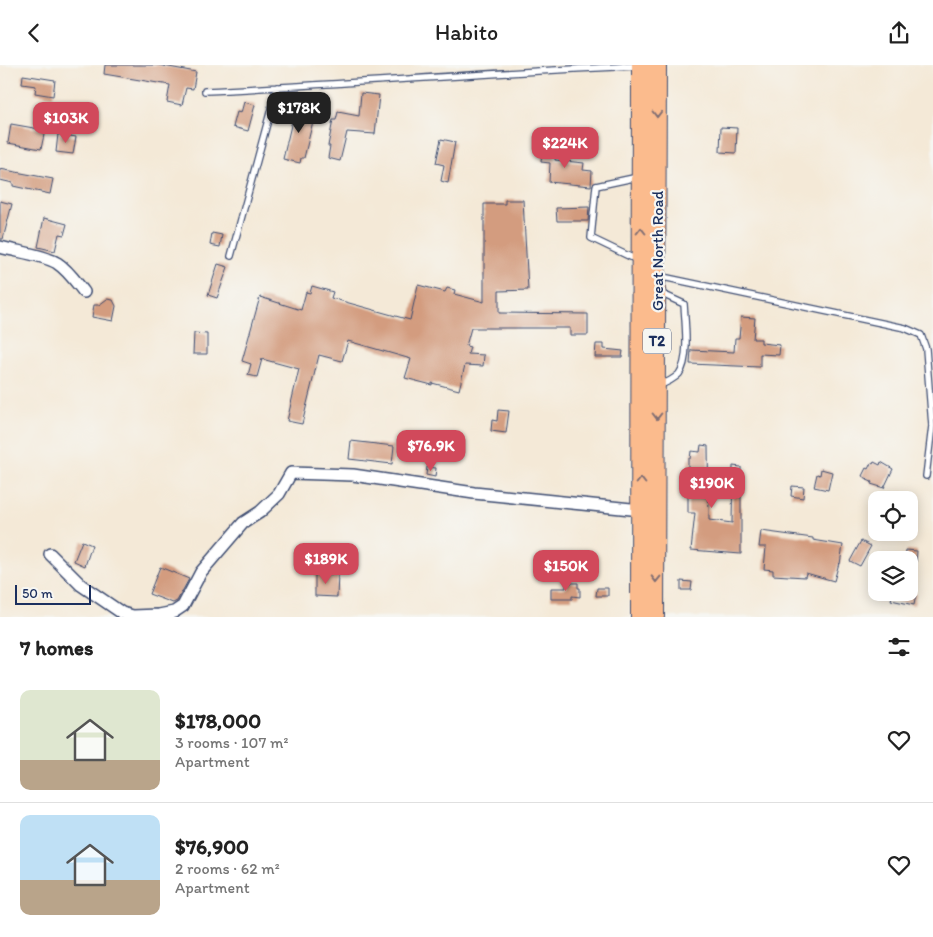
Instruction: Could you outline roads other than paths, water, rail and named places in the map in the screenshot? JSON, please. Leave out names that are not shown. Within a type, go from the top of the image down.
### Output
[{"type":"main road","name":"Great North Road","points":[[640,617],[641,509],[649,389],[649,275],[641,177],[646,65]]},
{"type":"main road","name":"Great North Road","points":[[646,65],[649,389],[656,617]]},
{"type":"street","points":[[0,247],[57,263],[84,291]]},
{"type":"street","points":[[50,554],[81,585],[114,609],[133,616],[159,615],[174,612],[183,606],[201,572],[243,523],[260,512],[279,494],[291,473],[352,475],[474,493],[641,509]]},
{"type":"lane","points":[[205,91],[646,65]]},
{"type":"lane","points":[[232,256],[277,87]]},
{"type":"lane","points":[[641,177],[596,186],[592,238],[649,275],[684,304],[686,342],[684,362],[679,373],[670,381],[649,389]]},
{"type":"lane","points":[[649,275],[905,328],[920,335],[926,349],[932,425],[926,476]]}]
